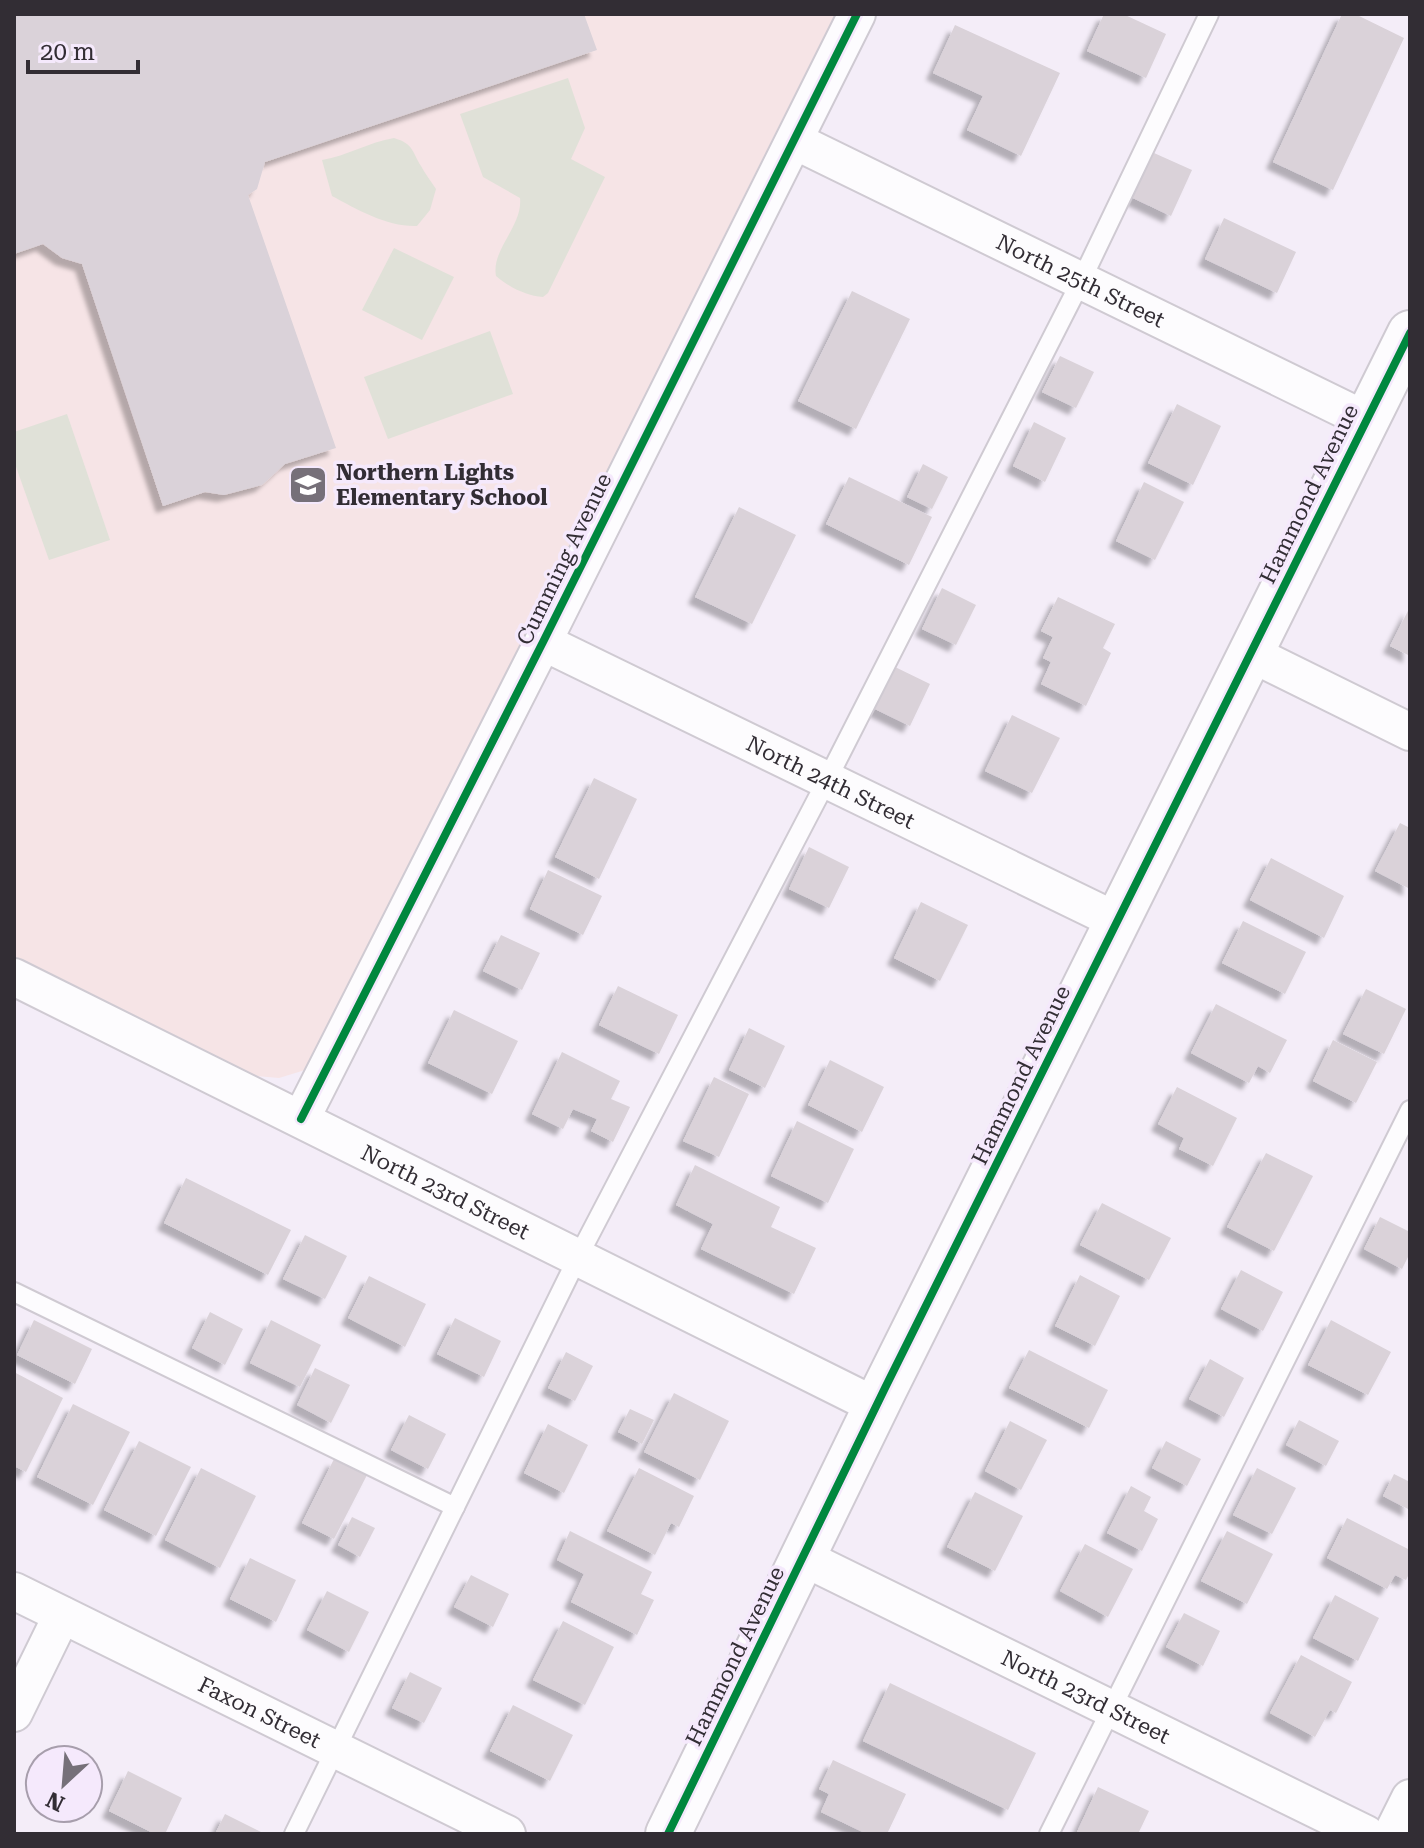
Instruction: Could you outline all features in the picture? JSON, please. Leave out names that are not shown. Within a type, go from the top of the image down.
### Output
[{"type":"street","name":"Cumming Avenue","points":[[301,1119],[857,14]]},
{"type":"street","name":"North 25th Street","points":[[795,141],[1366,420]]},
{"type":"street","name":"Hammond Avenue","points":[[668,1834],[876,1406],[1410,333]]},
{"type":"street","name":"North 24th Street","points":[[543,642],[1117,921]]},
{"type":"street","points":[[1250,653],[1410,732]]},
{"type":"street","name":"North 23rd Street","points":[[14,977],[876,1406]]},
{"type":"street","name":"North 23rd Street","points":[[804,1558],[1366,1834]]},
{"type":"street","name":"Faxon Street","points":[[14,1591],[507,1834]]},
{"type":"street","points":[[14,1713],[62,1615]]},
{"type":"street","points":[[1392,1834],[1410,1798]]},
{"type":"lane","points":[[294,1834],[578,1257],[827,780],[1081,281],[1209,14]]},
{"type":"lane","points":[[1049,1834],[1410,1110]]},
{"type":"lane","points":[[14,1292],[455,1507]]},
{"type":"shaded area","name":"Northern Lights Elementary School","points":[[14,14],[836,14],[333,1024],[305,1070],[279,1078],[256,1076],[14,957]]},
{"type":"shaded area","points":[[568,78],[585,128],[571,159],[605,177],[548,293],[543,297],[518,290],[496,276],[498,256],[517,218],[520,198],[483,177],[460,114]]},
{"type":"shaded area","points":[[394,138],[412,149],[436,189],[430,210],[417,226],[384,221],[332,196],[322,160]]},
{"type":"shaded area","points":[[394,248],[454,277],[422,340],[362,310]]},
{"type":"shaded area","points":[[490,331],[513,394],[388,439],[364,377]]},
{"type":"shaded area","points":[[67,414],[110,540],[49,560],[14,461],[14,432]]},
{"type":"building","points":[[14,14],[584,14],[597,50],[265,162],[257,189],[248,195],[336,448],[285,464],[262,485],[224,495],[205,492],[163,506],[82,264],[62,258],[43,244],[14,254]]},
{"type":"building","points":[[1104,14],[1123,14],[1166,34],[1146,78],[1087,51]]},
{"type":"building","points":[[1342,14],[1355,14],[1404,38],[1333,190],[1273,162]]},
{"type":"building","points":[[955,25],[1060,73],[1021,156],[967,130],[983,96],[933,73]]},
{"type":"building","points":[[1154,153],[1192,170],[1171,216],[1133,198]]},
{"type":"building","points":[[1224,218],[1296,252],[1277,293],[1205,259]]},
{"type":"building","points":[[852,291],[910,319],[856,429],[798,401]]},
{"type":"building","points":[[1060,356],[1094,372],[1076,408],[1042,392]]},
{"type":"building","points":[[1177,404],[1221,426],[1193,485],[1148,463]]},
{"type":"building","points":[[1034,422],[1066,438],[1045,482],[1013,466]]},
{"type":"building","points":[[923,464],[948,477],[932,509],[907,497]]},
{"type":"building","points":[[849,477],[932,517],[909,565],[826,524]]},
{"type":"building","points":[[1144,482],[1184,502],[1155,560],[1116,541]]},
{"type":"building","points":[[739,507],[796,535],[752,624],[695,597]]},
{"type":"building","points":[[942,588],[976,605],[956,645],[922,629]]},
{"type":"building","points":[[1058,597],[1115,624],[1103,648],[1111,653],[1086,706],[1041,684],[1051,662],[1043,658],[1053,637],[1041,631]]},
{"type":"building","points":[[1410,607],[1410,656],[1390,646]]},
{"type":"building","points":[[893,666],[930,684],[910,726],[873,708]]},
{"type":"building","points":[[1012,715],[1060,738],[1032,793],[985,771]]},
{"type":"building","points":[[594,778],[637,799],[599,879],[555,857]]},
{"type":"building","points":[[1400,823],[1410,828],[1410,889],[1375,871]]},
{"type":"building","points":[[809,847],[849,867],[829,908],[789,889]]},
{"type":"building","points":[[1271,858],[1344,896],[1324,938],[1250,900]]},
{"type":"building","points":[[548,870],[602,896],[583,935],[530,909]]},
{"type":"building","points":[[921,902],[968,925],[940,981],[894,958]]},
{"type":"building","points":[[1243,921],[1306,952],[1285,994],[1222,963]]},
{"type":"building","points":[[501,935],[540,953],[522,990],[483,971]]},
{"type":"building","points":[[618,986],[678,1015],[659,1054],[599,1025]]},
{"type":"building","points":[[1366,989],[1406,1009],[1384,1054],[1343,1034]]},
{"type":"building","points":[[1216,1004],[1287,1040],[1270,1073],[1258,1066],[1249,1083],[1191,1053]]},
{"type":"building","points":[[454,1010],[518,1041],[492,1094],[428,1063]]},
{"type":"building","points":[[749,1028],[785,1046],[765,1088],[729,1070]]},
{"type":"building","points":[[1333,1040],[1377,1062],[1356,1103],[1313,1081]]},
{"type":"building","points":[[562,1052],[620,1081],[611,1099],[630,1107],[613,1142],[591,1131],[597,1119],[573,1109],[563,1129],[532,1114]]},
{"type":"building","points":[[830,1060],[884,1087],[862,1132],[808,1105]]},
{"type":"building","points":[[714,1077],[749,1094],[719,1157],[683,1141]]},
{"type":"building","points":[[1177,1087],[1237,1118],[1213,1166],[1179,1149],[1184,1138],[1158,1124]]},
{"type":"building","points":[[797,1121],[854,1149],[828,1203],[771,1176]]},
{"type":"building","points":[[1266,1153],[1313,1176],[1274,1251],[1227,1227]]},
{"type":"building","points":[[695,1165],[780,1207],[771,1227],[816,1248],[794,1294],[701,1249],[713,1224],[676,1205]]},
{"type":"building","points":[[186,1178],[291,1230],[268,1275],[164,1223]]},
{"type":"building","points":[[1102,1203],[1171,1238],[1149,1280],[1080,1245]]},
{"type":"building","points":[[1380,1217],[1410,1232],[1410,1253],[1402,1269],[1364,1249]]},
{"type":"building","points":[[305,1235],[347,1256],[325,1299],[283,1279]]},
{"type":"building","points":[[1241,1270],[1283,1292],[1263,1331],[1221,1309]]},
{"type":"building","points":[[1080,1275],[1120,1296],[1095,1346],[1055,1326]]},
{"type":"building","points":[[369,1276],[426,1304],[405,1347],[348,1318]]},
{"type":"building","points":[[210,1312],[243,1329],[225,1365],[192,1348]]},
{"type":"building","points":[[455,1318],[501,1341],[484,1377],[437,1354]]},
{"type":"building","points":[[34,1320],[92,1349],[75,1384],[17,1355]]},
{"type":"building","points":[[271,1320],[321,1345],[300,1387],[250,1363]]},
{"type":"building","points":[[1331,1320],[1391,1352],[1368,1395],[1308,1365]]},
{"type":"building","points":[[1029,1350],[1108,1390],[1089,1428],[1009,1388]]},
{"type":"building","points":[[566,1352],[593,1366],[575,1401],[548,1388]]},
{"type":"building","points":[[1210,1359],[1244,1378],[1224,1417],[1189,1399]]},
{"type":"building","points":[[315,1368],[350,1385],[331,1423],[297,1405]]},
{"type":"building","points":[[14,1372],[63,1398],[26,1472],[14,1466]]},
{"type":"building","points":[[674,1393],[729,1421],[700,1480],[644,1452]]},
{"type":"building","points":[[73,1404],[130,1432],[93,1505],[37,1477]]},
{"type":"building","points":[[630,1409],[654,1420],[642,1444],[618,1432]]},
{"type":"building","points":[[409,1415],[446,1434],[428,1469],[391,1450]]},
{"type":"building","points":[[1299,1420],[1339,1441],[1326,1466],[1286,1445]]},
{"type":"building","points":[[1010,1421],[1047,1440],[1021,1490],[985,1471]]},
{"type":"building","points":[[548,1424],[588,1445],[564,1493],[524,1473]]},
{"type":"building","points":[[139,1441],[191,1467],[156,1536],[104,1510]]},
{"type":"building","points":[[1166,1441],[1201,1459],[1187,1486],[1152,1468]]},
{"type":"building","points":[[334,1459],[367,1475],[334,1539],[302,1523]]},
{"type":"building","points":[[201,1468],[256,1496],[220,1568],[165,1540]]},
{"type":"building","points":[[639,1468],[694,1496],[679,1527],[671,1523],[655,1555],[607,1531]]},
{"type":"building","points":[[1257,1468],[1296,1488],[1272,1534],[1233,1515]]},
{"type":"building","points":[[1394,1474],[1410,1482],[1410,1510],[1383,1496]]},
{"type":"building","points":[[1131,1486],[1151,1497],[1144,1511],[1158,1519],[1142,1551],[1107,1533]]},
{"type":"building","points":[[975,1492],[1023,1516],[995,1571],[947,1547]]},
{"type":"building","points":[[352,1517],[375,1528],[360,1557],[338,1545]]},
{"type":"building","points":[[1347,1518],[1410,1550],[1410,1572],[1406,1580],[1395,1575],[1387,1589],[1327,1558]]},
{"type":"building","points":[[570,1531],[652,1572],[641,1594],[654,1600],[637,1635],[571,1602],[584,1574],[557,1560]]},
{"type":"building","points":[[1227,1531],[1273,1554],[1247,1604],[1201,1581]]},
{"type":"building","points":[[1085,1544],[1133,1569],[1108,1617],[1060,1591]]},
{"type":"building","points":[[250,1558],[296,1580],[276,1622],[230,1599]]},
{"type":"building","points":[[471,1575],[509,1594],[493,1627],[454,1607]]},
{"type":"building","points":[[327,1591],[369,1612],[349,1652],[307,1630]]},
{"type":"building","points":[[1335,1595],[1379,1618],[1358,1661],[1313,1638]]},
{"type":"building","points":[[1184,1613],[1220,1631],[1203,1666],[1166,1647]]},
{"type":"building","points":[[563,1621],[614,1647],[585,1705],[533,1680]]},
{"type":"building","points":[[1301,1655],[1352,1682],[1336,1713],[1330,1710],[1315,1737],[1270,1713]]},
{"type":"building","points":[[410,1672],[442,1688],[424,1723],[392,1708]]},
{"type":"building","points":[[890,1683],[1036,1753],[1008,1810],[863,1741]]},
{"type":"building","points":[[513,1705],[573,1735],[550,1781],[490,1751]]},
{"type":"building","points":[[833,1760],[906,1794],[887,1834],[867,1834],[821,1812],[829,1794],[819,1789]]},
{"type":"building","points":[[128,1771],[182,1798],[165,1834],[155,1834],[109,1811]]},
{"type":"building","points":[[1098,1787],[1149,1811],[1138,1834],[1077,1832]]},
{"type":"building","points":[[225,1814],[265,1834],[215,1834]]},
{"type":"cycle path","points":[[301,1119],[857,14]]},
{"type":"cycle path","points":[[668,1834],[885,1388],[1410,333]]},
{"type":"place","name":"Northern Lights Elementary School","points":[[308,485]]}]
